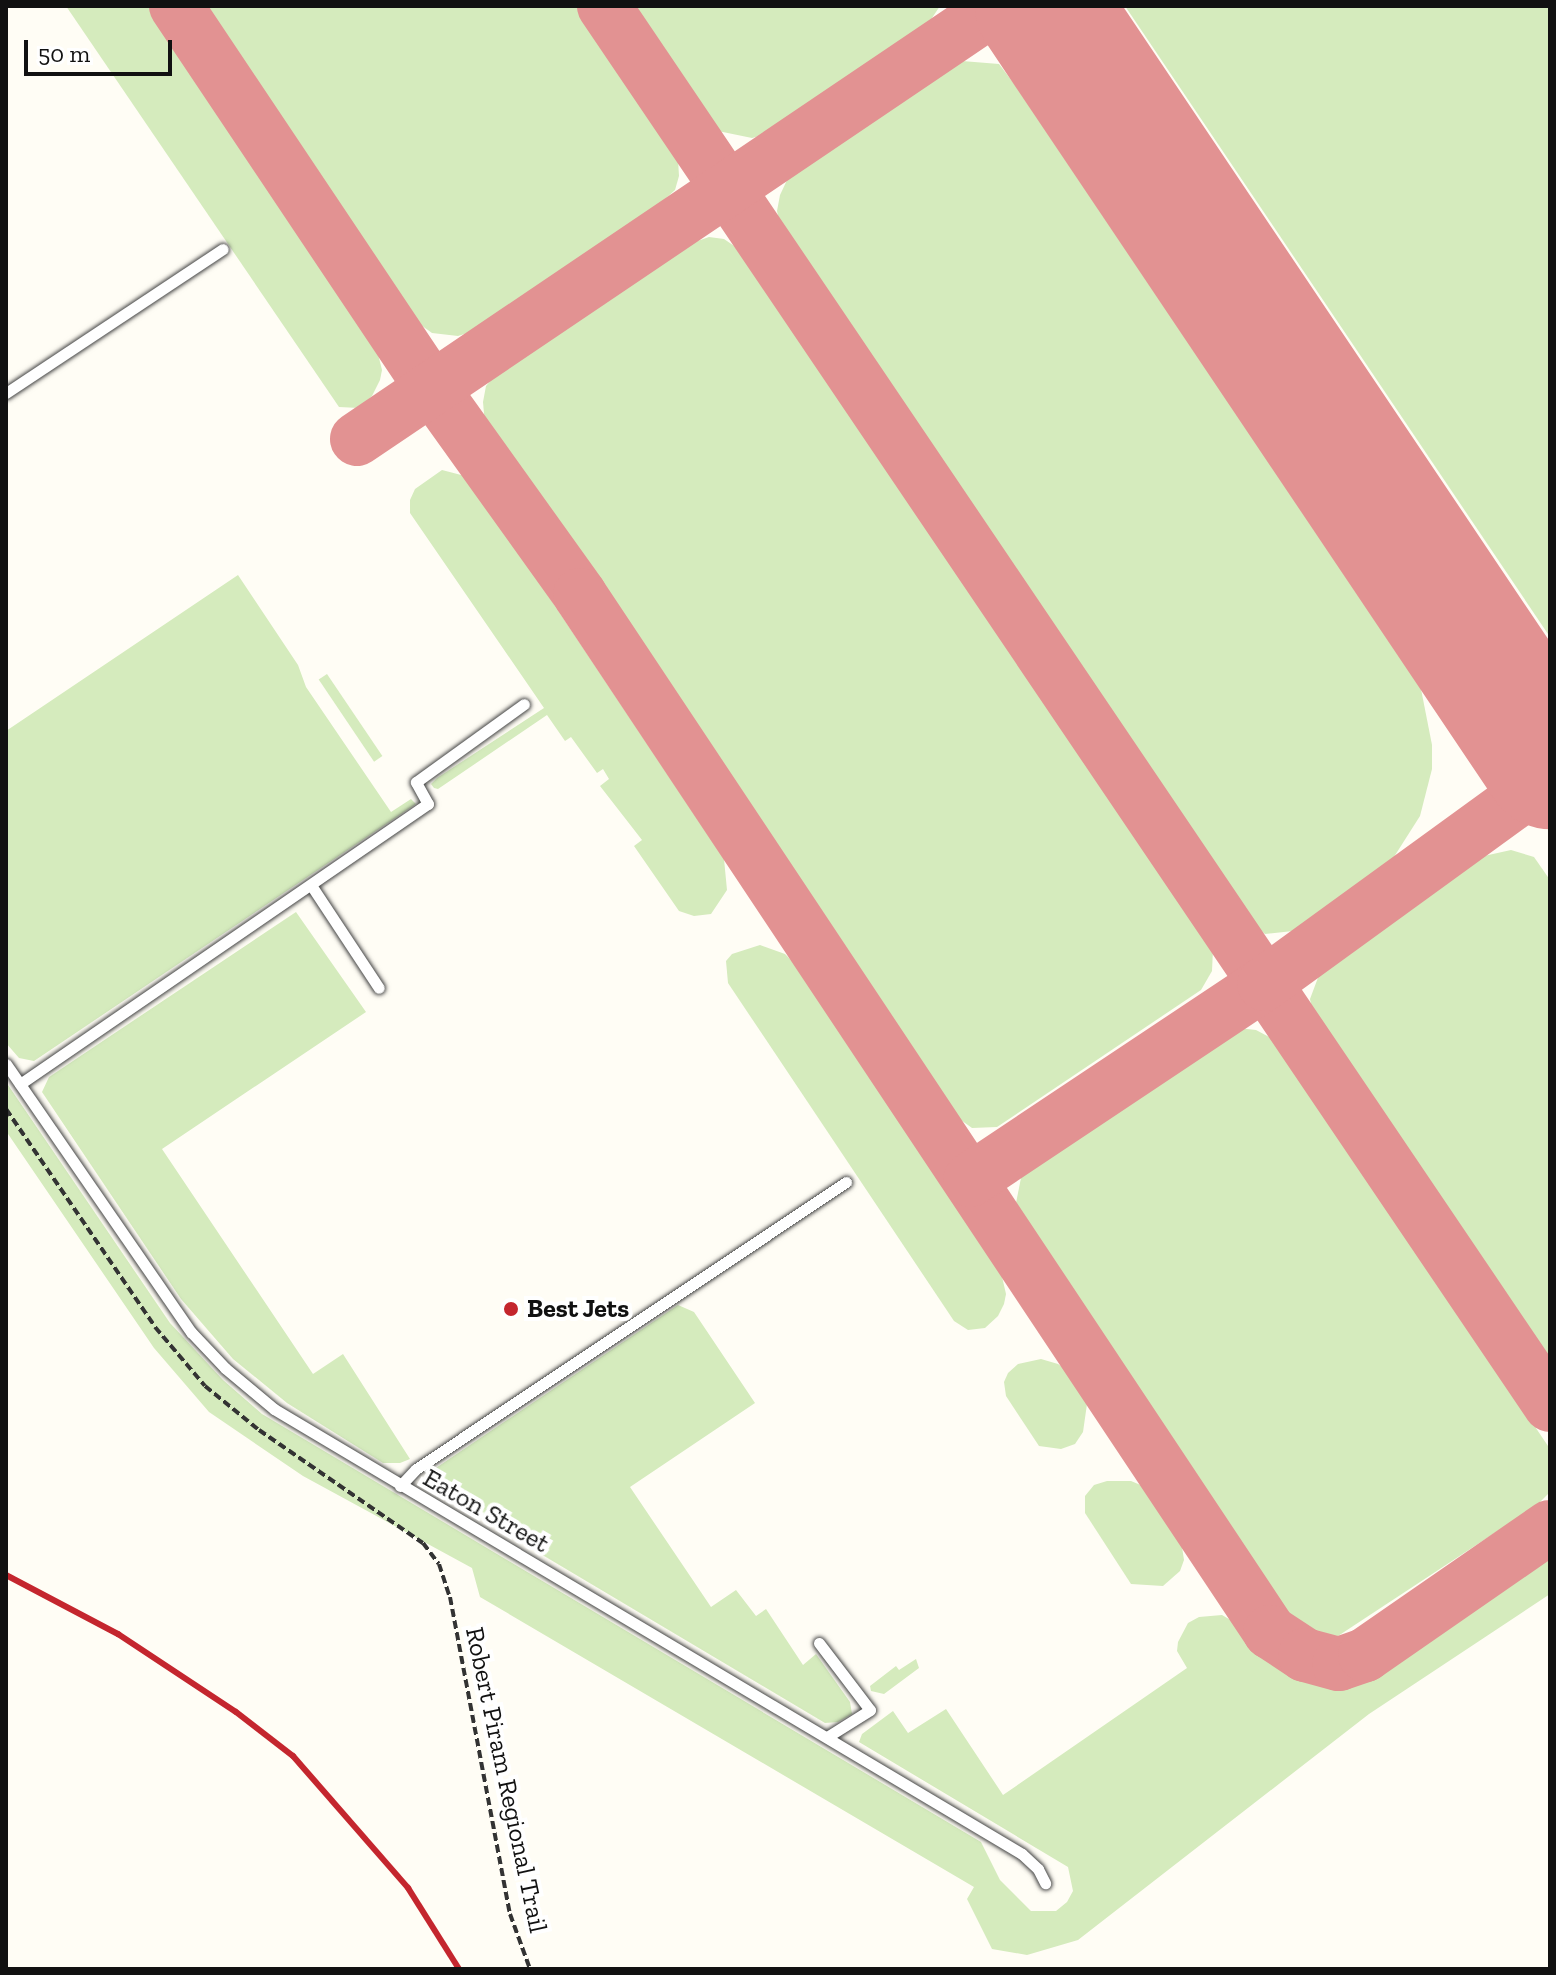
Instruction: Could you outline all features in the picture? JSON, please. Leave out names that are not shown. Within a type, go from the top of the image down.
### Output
[{"type":"lane","points":[[6,393],[223,249]]},
{"type":"lane","points":[[20,1084],[428,804],[416,782],[524,704]]},
{"type":"lane","points":[[311,885],[379,988]]},
{"type":"lane","name":"Eaton Street","points":[[6,1064],[164,1295],[225,1368],[274,1409],[1022,1854],[1038,1869],[1045,1883]]},
{"type":"lane","points":[[400,1486],[416,1469],[846,1182]]},
{"type":"lane","points":[[819,1643],[870,1710],[827,1737]]},
{"type":"path","name":"Robert Piram Regional Trail","points":[[450,1597],[510,1914],[530,1969]]},
{"type":"green space","points":[[66,6],[151,6],[375,342],[382,370],[380,380],[372,396],[359,408],[339,407]]},
{"type":"green space","points":[[204,6],[580,6],[671,141],[678,159],[679,176],[675,190],[652,211],[474,331],[458,336],[432,333],[414,320]]},
{"type":"green space","points":[[634,6],[940,6],[926,27],[770,133],[752,138],[718,131]]},
{"type":"green space","points":[[1125,6],[1550,6],[1550,637]]},
{"type":"green space","points":[[962,61],[999,64],[1015,85],[1421,689],[1432,745],[1432,769],[1420,816],[1392,860],[1365,883],[1293,931],[1265,934],[1251,922],[779,220],[780,195],[788,178],[802,164]]},
{"type":"green space","points":[[709,237],[724,239],[746,254],[1213,949],[1212,971],[1201,990],[997,1127],[972,1128],[954,1115],[485,425],[483,402],[486,386],[497,373],[683,246]]},
{"type":"green space","points":[[442,470],[465,476],[475,486],[724,859],[727,890],[711,914],[694,916],[679,911],[634,846],[642,840],[600,786],[609,779],[603,769],[597,773],[571,737],[565,741],[547,715],[438,789],[431,784],[544,708],[410,513],[410,500],[415,489]]},
{"type":"green space","points":[[238,575],[298,665],[306,687],[391,812],[411,799],[416,804],[34,1061],[19,1058],[6,1043],[6,731]]},
{"type":"green space","points":[[327,674],[382,756],[374,762],[319,680]]},
{"type":"green space","points":[[1511,850],[1534,857],[1550,880],[1550,1363],[1312,1009],[1310,999],[1322,967],[1484,856]]},
{"type":"green space","points":[[296,912],[366,1012],[162,1149],[313,1374],[343,1354],[410,1459],[400,1463],[383,1463],[287,1403],[233,1359],[181,1299],[42,1092],[49,1077]]},
{"type":"green space","points":[[760,945],[785,954],[793,962],[1000,1268],[1006,1294],[1004,1304],[998,1316],[985,1328],[968,1330],[954,1321],[728,983],[726,961],[732,954]]},
{"type":"green space","points":[[1238,1028],[1256,1030],[1273,1039],[1283,1050],[1550,1449],[1550,1492],[1537,1505],[1338,1636],[1311,1635],[1291,1621],[1019,1215],[1016,1203],[1022,1173],[1030,1163],[1224,1032]]},
{"type":"green space","points":[[6,1082],[170,1323],[223,1380],[262,1414],[981,1842],[1000,1880],[1031,1911],[1056,1911],[1067,1902],[1073,1891],[1068,1867],[859,1742],[862,1734],[893,1711],[908,1733],[946,1709],[1003,1795],[1187,1668],[1177,1651],[1178,1642],[1188,1623],[1199,1617],[1222,1615],[1234,1622],[1275,1665],[1307,1680],[1330,1683],[1366,1674],[1550,1552],[1550,1594],[1369,1714],[1078,1940],[1027,1955],[992,1949],[967,1899],[974,1887],[480,1597],[472,1568],[303,1476],[209,1412],[154,1348],[6,1131]]},
{"type":"green space","points":[[678,1305],[694,1312],[755,1403],[630,1487],[711,1607],[736,1590],[756,1616],[766,1609],[803,1665],[816,1654],[850,1702],[852,1714],[838,1722],[825,1723],[423,1484],[427,1474]]},
{"type":"green space","points":[[1041,1359],[1058,1364],[1072,1374],[1087,1404],[1083,1432],[1075,1444],[1061,1449],[1039,1446],[1006,1396],[1004,1382],[1008,1373],[1018,1364]]},
{"type":"green space","points":[[1107,1481],[1131,1481],[1150,1489],[1180,1534],[1184,1560],[1180,1571],[1163,1586],[1131,1584],[1085,1513],[1085,1496],[1094,1485]]},
{"type":"green space","points":[[916,1659],[919,1668],[884,1694],[871,1691],[870,1686],[896,1666],[899,1670]]},
{"type":"taxiway","points":[[176,6],[432,388],[580,595],[1270,1632],[1305,1655],[1339,1664],[1365,1655],[1550,1527]]},
{"type":"taxiway","points":[[604,6],[1550,1405]]},
{"type":"taxiway","points":[[357,439],[998,6]]},
{"type":"taxiway","points":[[970,1180],[1264,984],[1550,776]]},
{"type":"runway","points":[[1042,6],[1550,762]]},
{"type":"railway","points":[[6,1575],[118,1634],[236,1712],[293,1756],[408,1888],[459,1969]]},
{"type":"place","name":"Best Jets","points":[[511,1309]]}]
